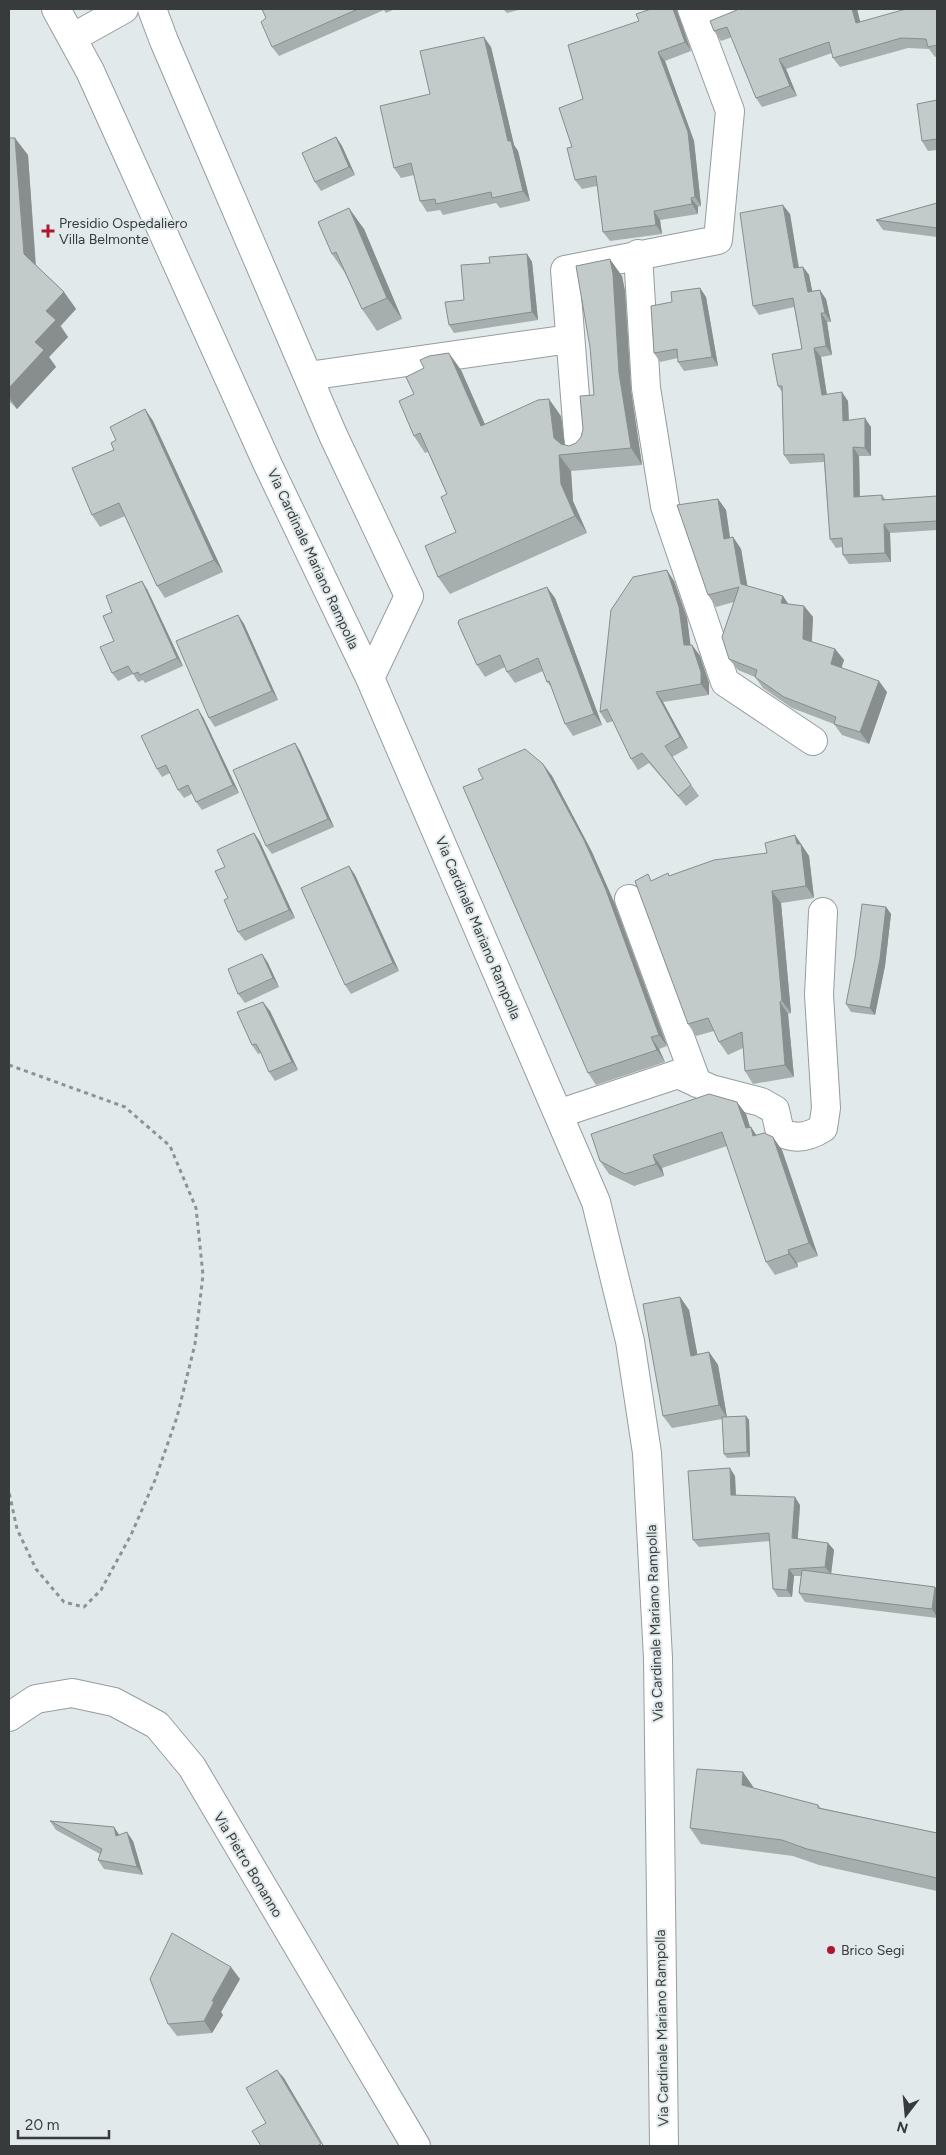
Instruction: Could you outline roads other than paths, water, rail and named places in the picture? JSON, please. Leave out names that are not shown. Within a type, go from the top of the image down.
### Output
[{"type":"street","name":"Via Cardinale Mariano Rampolla","points":[[56,9],[90,71],[268,465],[370,678],[596,1202],[630,1341],[647,1453],[658,1658],[664,2146]]},
{"type":"street","points":[[72,38],[124,9]]},
{"type":"street","points":[[152,9],[308,376],[409,596],[370,678]]},
{"type":"street","points":[[579,447],[565,270],[638,254],[718,240],[730,112],[694,14],[733,9]]},
{"type":"street","points":[[638,254],[646,388],[665,506],[725,682],[813,741]]},
{"type":"street","points":[[308,376],[570,338]]},
{"type":"street","points":[[629,898],[698,1083]]},
{"type":"street","points":[[558,1114],[678,1074],[711,1089],[760,1102],[768,1106],[775,1110],[780,1132],[789,1136],[812,1136],[823,1128],[826,1108],[820,995],[822,912]]},
{"type":"street","name":"Via Pietro Bonanno","points":[[9,1717],[36,1699],[72,1693],[114,1702],[158,1725],[192,1767],[416,2146]]},
{"type":"place","name":"Presidio Ospedaliero Villa Belmonte","points":[[48,231]]},
{"type":"place","name":"Brico Segi","points":[[831,1950]]}]
